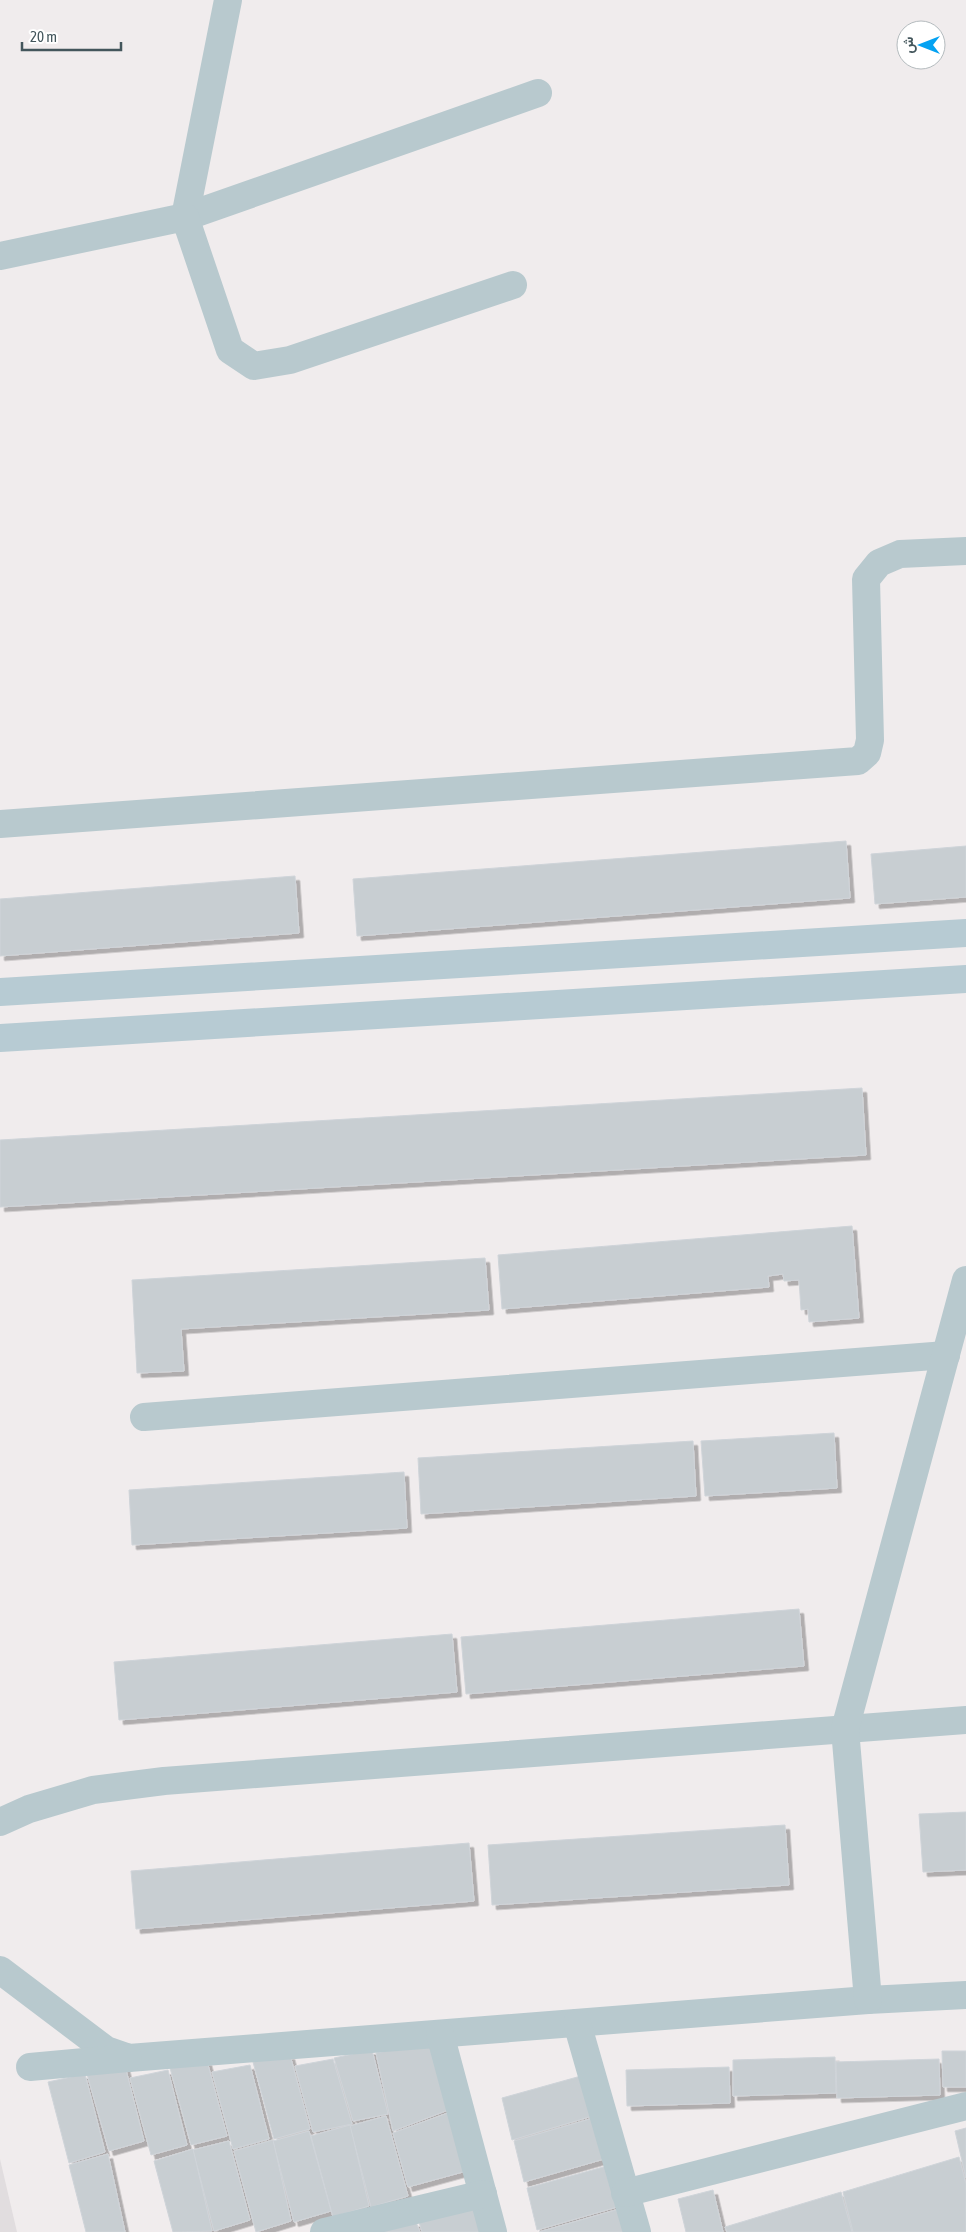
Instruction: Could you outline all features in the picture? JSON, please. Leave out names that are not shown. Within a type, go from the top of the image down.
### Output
[{"type":"main road","points":[[0,992],[966,933]]},
{"type":"main road","points":[[0,1038],[966,979]]},
{"type":"street","points":[[228,0],[185,218],[230,350],[254,366],[290,360],[513,285]]},
{"type":"street","points":[[0,256],[185,218],[538,92]]},
{"type":"street","points":[[0,824],[858,761],[867,753],[870,740],[866,579],[879,563],[900,554],[966,551]]},
{"type":"street","points":[[868,2000],[845,1729],[966,1280]]},
{"type":"street","points":[[144,1416],[946,1355]]},
{"type":"street","points":[[0,1822],[29,1809],[93,1790],[164,1780],[966,1720]]},
{"type":"street","points":[[0,1970],[106,2050],[129,2058]]},
{"type":"street","points":[[30,2067],[868,2000],[966,1995]]},
{"type":"street","points":[[577,2023],[637,2232]]},
{"type":"street","points":[[440,2034],[493,2232]]},
{"type":"street","points":[[625,2193],[966,2106]]},
{"type":"street","points":[[324,2232],[483,2194]]},
{"type":"shaded area","points":[[0,2159],[17,2232],[0,2232]]},
{"type":"building","points":[[846,841],[850,898],[357,936],[353,879]]},
{"type":"building","points":[[966,846],[966,897],[875,904],[871,854]]},
{"type":"building","points":[[295,876],[299,933],[0,956],[0,899]]},
{"type":"building","points":[[862,1088],[866,1155],[0,1207],[0,1140]]},
{"type":"building","points":[[852,1226],[859,1318],[809,1322],[808,1309],[801,1310],[799,1280],[784,1281],[783,1274],[768,1276],[769,1287],[502,1309],[498,1255]]},
{"type":"building","points":[[485,1258],[489,1310],[181,1329],[184,1371],[137,1373],[132,1280]]},
{"type":"building","points":[[834,1433],[837,1488],[705,1496],[701,1441]]},
{"type":"building","points":[[693,1441],[696,1496],[421,1514],[418,1458]]},
{"type":"building","points":[[404,1472],[407,1528],[132,1545],[129,1490]]},
{"type":"building","points":[[799,1609],[804,1666],[466,1694],[461,1637]]},
{"type":"building","points":[[452,1634],[457,1692],[119,1720],[114,1662]]},
{"type":"building","points":[[966,1812],[966,1870],[923,1872],[919,1814]]},
{"type":"building","points":[[785,1825],[789,1885],[492,1905],[488,1845]]},
{"type":"building","points":[[469,1843],[474,1901],[136,1929],[131,1871]]},
{"type":"building","points":[[437,2042],[456,2107],[393,2131],[376,2053]]},
{"type":"building","points":[[372,2050],[388,2114],[353,2121],[334,2058]]},
{"type":"building","points":[[942,2051],[966,2051],[966,2087],[943,2087]]},
{"type":"building","points":[[290,2055],[310,2129],[274,2139],[253,2062]]},
{"type":"building","points":[[835,2057],[836,2093],[733,2096],[733,2060]]},
{"type":"building","points":[[333,2059],[352,2124],[313,2132],[295,2066]]},
{"type":"building","points":[[939,2059],[940,2095],[837,2098],[836,2062]]},
{"type":"building","points":[[207,2061],[227,2136],[191,2145],[170,2068]]},
{"type":"building","points":[[250,2065],[269,2139],[233,2149],[212,2072]]},
{"type":"building","points":[[125,2066],[144,2141],[109,2151],[87,2074]]},
{"type":"building","points":[[729,2067],[730,2103],[627,2106],[626,2070]]},
{"type":"building","points":[[168,2070],[187,2145],[151,2155],[130,2078]]},
{"type":"building","points":[[85,2074],[105,2152],[69,2163],[48,2082]]},
{"type":"building","points":[[588,2074],[599,2114],[512,2140],[502,2098]]},
{"type":"building","points":[[456,2110],[470,2170],[408,2187],[393,2133]]},
{"type":"building","points":[[386,2116],[408,2196],[371,2207],[350,2126]]},
{"type":"building","points":[[600,2116],[611,2157],[524,2182],[514,2141]]},
{"type":"building","points":[[350,2125],[369,2206],[333,2217],[311,2136]]},
{"type":"building","points":[[966,2128],[966,2178],[955,2131]]},
{"type":"building","points":[[309,2131],[331,2211],[294,2222],[273,2141]]},
{"type":"building","points":[[273,2140],[291,2221],[256,2232],[234,2151]]},
{"type":"building","points":[[229,2141],[250,2220],[214,2231],[193,2150]]},
{"type":"building","points":[[193,2149],[212,2231],[173,2232],[154,2161]]},
{"type":"building","points":[[108,2154],[125,2232],[86,2232],[69,2165]]},
{"type":"building","points":[[959,2157],[966,2184],[966,2232],[853,2232],[843,2192]]},
{"type":"building","points":[[614,2164],[624,2205],[537,2230],[527,2188]]},
{"type":"building","points":[[713,2190],[723,2232],[686,2232],[678,2199]]},
{"type":"building","points":[[841,2192],[852,2232],[727,2232],[725,2227]]},
{"type":"building","points":[[476,2206],[484,2232],[422,2232],[419,2222]]},
{"type":"building","points":[[626,2207],[632,2232],[539,2232]]},
{"type":"building","points":[[416,2222],[420,2232],[381,2232]]}]
